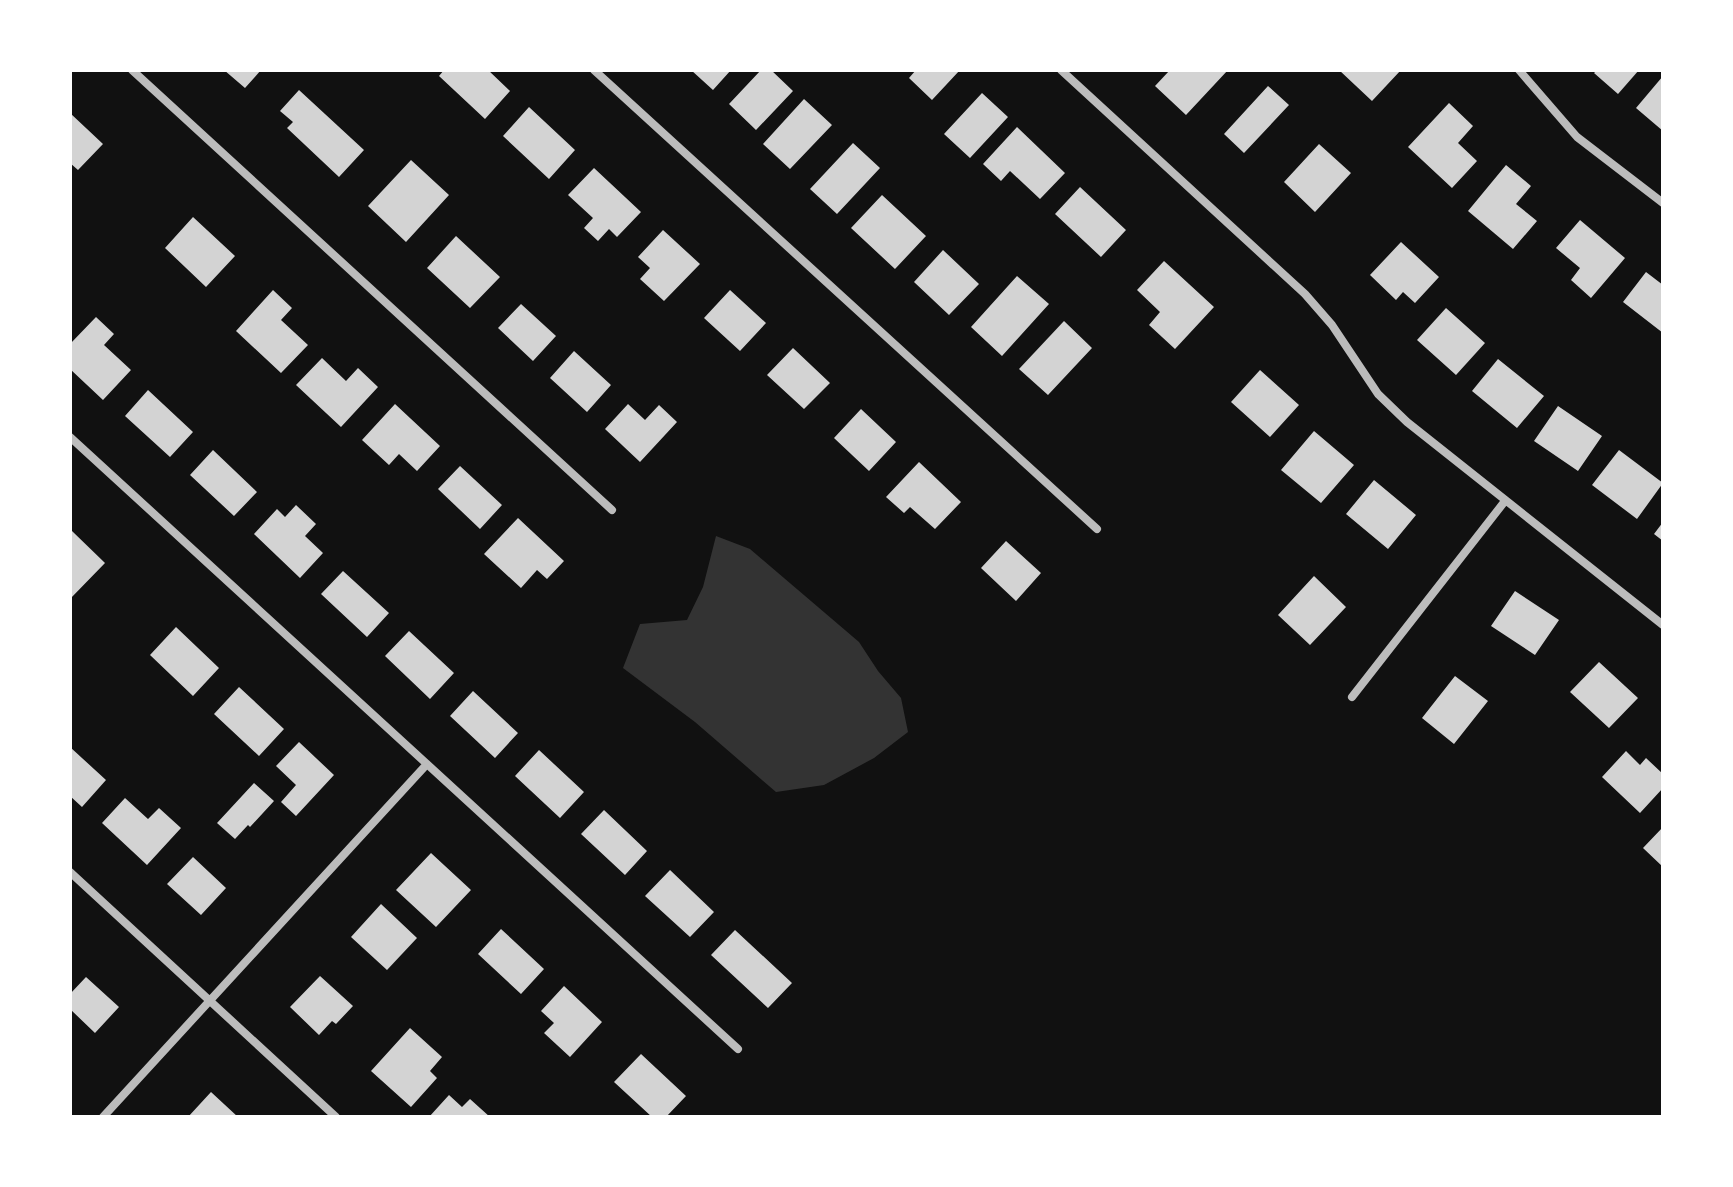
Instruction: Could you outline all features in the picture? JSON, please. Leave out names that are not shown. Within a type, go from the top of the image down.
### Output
[{"type":"street","points":[[132,70],[612,510]]},
{"type":"street","points":[[594,70],[1097,529]]},
{"type":"street","points":[[1061,70],[1305,294],[1332,325],[1378,394],[1407,422],[1663,625]]},
{"type":"street","points":[[1519,70],[1577,137],[1663,203]]},
{"type":"street","points":[[70,437],[738,1049]]},
{"type":"street","points":[[1352,697],[1505,501]]},
{"type":"street","points":[[103,1117],[427,764]]},
{"type":"street","points":[[70,872],[336,1117]]},
{"type":"shaded area","points":[[716,536],[750,549],[859,642],[901,698],[908,732],[874,758],[824,785],[776,792],[695,722],[623,668],[640,624],[687,620],[703,587]]},
{"type":"building","points":[[224,70],[261,70],[245,88]]},
{"type":"building","points":[[444,70],[488,70],[510,91],[485,119],[439,76]]},
{"type":"building","points":[[691,70],[731,70],[713,90]]},
{"type":"building","points":[[761,70],[771,70],[793,91],[756,130],[729,104]]},
{"type":"building","points":[[916,70],[960,70],[932,100],[909,78]]},
{"type":"building","points":[[1170,70],[1228,70],[1186,115],[1155,86]]},
{"type":"building","points":[[1339,70],[1401,70],[1372,101]]},
{"type":"building","points":[[1597,70],[1639,70],[1618,94],[1594,73]]},
{"type":"building","points":[[1663,76],[1663,131],[1636,108]]},
{"type":"building","points":[[1268,86],[1289,105],[1244,153],[1224,134]]},
{"type":"building","points":[[299,90],[364,150],[339,177],[287,128],[293,122],[280,111]]},
{"type":"building","points":[[982,93],[1008,117],[970,158],[944,134]]},
{"type":"building","points":[[804,99],[832,125],[790,169],[763,144]]},
{"type":"building","points":[[1449,103],[1473,126],[1458,143],[1477,161],[1452,188],[1408,147]]},
{"type":"building","points":[[529,107],[575,150],[549,179],[503,136]]},
{"type":"building","points":[[70,113],[103,144],[78,170],[70,163]]},
{"type":"building","points":[[1017,127],[1065,173],[1040,199],[1010,171],[1001,181],[983,164]]},
{"type":"building","points":[[853,143],[880,168],[837,214],[810,189]]},
{"type":"building","points":[[1319,144],[1351,173],[1315,212],[1284,182]]},
{"type":"building","points":[[411,160],[449,195],[406,242],[368,206]]},
{"type":"building","points":[[1506,165],[1531,186],[1516,204],[1537,221],[1513,249],[1468,211]]},
{"type":"building","points":[[594,168],[641,212],[617,237],[609,229],[598,241],[584,228],[593,218],[568,195]]},
{"type":"building","points":[[1080,187],[1126,230],[1101,257],[1055,214]]},
{"type":"building","points":[[882,195],[926,236],[895,269],[851,228]]},
{"type":"building","points":[[193,217],[235,256],[206,287],[165,248]]},
{"type":"building","points":[[1580,220],[1625,258],[1591,298],[1571,280],[1580,268],[1556,248]]},
{"type":"building","points":[[663,230],[700,264],[664,301],[640,279],[650,268],[638,257]]},
{"type":"building","points":[[456,236],[500,277],[470,308],[427,268]]},
{"type":"building","points":[[1401,242],[1439,277],[1415,303],[1403,292],[1396,300],[1370,275]]},
{"type":"building","points":[[943,250],[979,284],[949,315],[914,282]]},
{"type":"building","points":[[1164,261],[1214,307],[1175,349],[1149,325],[1160,312],[1137,290]]},
{"type":"building","points":[[1646,272],[1663,285],[1663,333],[1623,302]]},
{"type":"building","points":[[1017,276],[1049,304],[1002,356],[971,327]]},
{"type":"building","points":[[273,290],[292,308],[281,320],[308,345],[281,373],[236,331]]},
{"type":"building","points":[[730,290],[766,323],[740,351],[704,318]]},
{"type":"building","points":[[521,304],[556,336],[533,361],[498,328]]},
{"type":"building","points":[[1446,308],[1485,343],[1456,375],[1417,340]]},
{"type":"building","points":[[96,317],[114,334],[104,345],[131,370],[103,400],[70,369],[70,344]]},
{"type":"building","points":[[1064,321],[1092,348],[1048,395],[1019,369]]},
{"type":"building","points":[[793,348],[830,383],[804,409],[767,375]]},
{"type":"building","points":[[574,351],[611,385],[587,412],[550,378]]},
{"type":"building","points":[[322,358],[346,381],[358,368],[378,387],[341,427],[296,385]]},
{"type":"building","points":[[1498,359],[1544,396],[1517,428],[1472,391]]},
{"type":"building","points":[[1260,370],[1299,405],[1270,437],[1231,402]]},
{"type":"building","points":[[148,390],[193,432],[170,457],[125,416]]},
{"type":"building","points":[[395,404],[440,446],[417,471],[399,454],[389,465],[362,440]]},
{"type":"building","points":[[628,404],[645,420],[659,405],[677,422],[640,462],[605,429]]},
{"type":"building","points":[[1558,406],[1602,436],[1578,471],[1534,441]]},
{"type":"building","points":[[861,409],[896,442],[869,471],[834,438]]},
{"type":"building","points":[[1314,431],[1354,465],[1321,503],[1281,470]]},
{"type":"building","points":[[213,450],[257,492],[234,516],[190,475]]},
{"type":"building","points":[[1619,450],[1663,483],[1637,519],[1592,485]]},
{"type":"building","points":[[919,462],[961,502],[935,529],[910,507],[904,513],[886,497]]},
{"type":"building","points":[[460,466],[502,505],[480,529],[438,489]]},
{"type":"building","points":[[1374,480],[1416,515],[1388,549],[1346,514]]},
{"type":"building","points":[[296,505],[316,524],[305,536],[323,553],[300,578],[254,534],[277,509],[285,517]]},
{"type":"building","points":[[518,518],[564,561],[547,579],[537,570],[521,588],[484,554]]},
{"type":"building","points":[[1663,522],[1663,541],[1654,534]]},
{"type":"building","points":[[72,531],[105,563],[70,599],[70,533]]},
{"type":"building","points":[[1006,541],[1041,573],[1016,601],[981,568]]},
{"type":"building","points":[[343,571],[389,613],[367,637],[321,594]]},
{"type":"building","points":[[1314,576],[1346,607],[1310,645],[1278,615]]},
{"type":"building","points":[[1515,591],[1559,620],[1535,655],[1491,626]]},
{"type":"building","points":[[176,627],[219,668],[193,696],[150,655]]},
{"type":"building","points":[[409,631],[454,673],[430,699],[385,656]]},
{"type":"building","points":[[1599,662],[1638,698],[1609,728],[1570,692]]},
{"type":"building","points":[[1455,676],[1488,701],[1454,744],[1422,718]]},
{"type":"building","points":[[239,687],[284,729],[259,756],[214,714]]},
{"type":"building","points":[[473,691],[518,733],[495,758],[450,716]]},
{"type":"building","points":[[299,742],[334,775],[296,816],[281,802],[296,785],[276,766]]},
{"type":"building","points":[[70,747],[106,780],[82,807],[70,796]]},
{"type":"building","points":[[539,750],[584,792],[560,818],[515,776]]},
{"type":"building","points":[[1626,751],[1640,765],[1646,758],[1663,774],[1663,788],[1640,813],[1602,777]]},
{"type":"building","points":[[254,783],[274,801],[235,839],[217,823]]},
{"type":"building","points":[[125,798],[148,819],[159,808],[181,828],[147,865],[102,823]]},
{"type":"building","points":[[604,810],[647,851],[625,875],[581,834]]},
{"type":"building","points":[[1663,827],[1663,867],[1643,848]]},
{"type":"building","points":[[431,853],[471,890],[436,927],[396,890]]},
{"type":"building","points":[[193,857],[226,888],[201,915],[167,884]]},
{"type":"building","points":[[670,870],[714,912],[690,937],[645,896]]},
{"type":"building","points":[[381,904],[417,938],[387,970],[351,937]]},
{"type":"building","points":[[501,929],[544,969],[521,994],[478,954]]},
{"type":"building","points":[[735,930],[792,983],[768,1008],[711,955]]},
{"type":"building","points":[[320,976],[353,1006],[336,1024],[332,1021],[319,1035],[290,1007]]},
{"type":"building","points":[[86,977],[119,1007],[95,1033],[70,1009],[70,994]]},
{"type":"building","points":[[564,986],[602,1022],[570,1057],[544,1033],[554,1023],[541,1011]]},
{"type":"building","points":[[410,1028],[442,1057],[430,1071],[437,1078],[411,1107],[371,1071]]},
{"type":"building","points":[[641,1054],[686,1096],[666,1117],[652,1117],[614,1082]]},
{"type":"building","points":[[211,1092],[238,1117],[188,1117]]},
{"type":"building","points":[[449,1095],[462,1107],[470,1099],[490,1117],[429,1117]]}]
